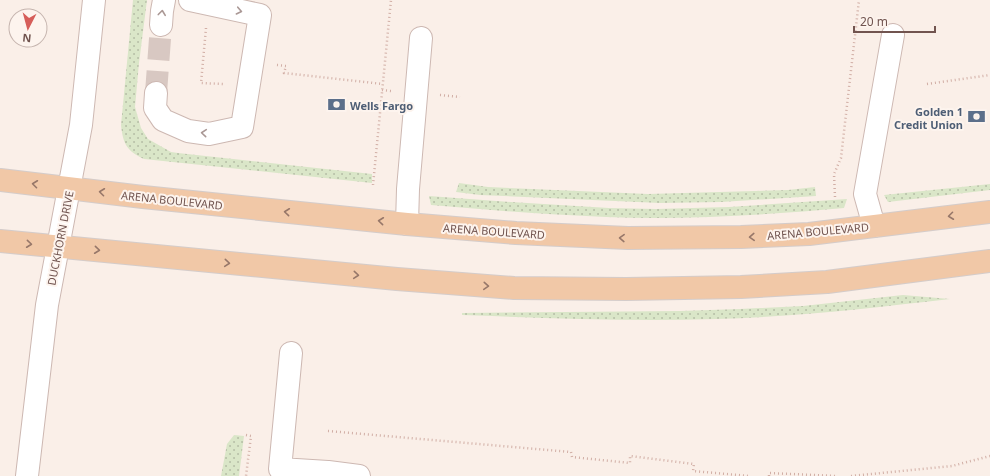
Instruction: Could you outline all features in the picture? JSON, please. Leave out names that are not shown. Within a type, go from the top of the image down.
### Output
[{"type":"main road","name":"ARENA BOULEVARD","points":[[0,180],[142,197],[407,224],[516,233],[628,238],[741,237],[810,234],[990,212]]},
{"type":"main road","points":[[0,241],[390,278],[514,288],[626,289],[741,287],[827,282],[990,261]]},
{"type":"street","name":"DUCKHORN DRIVE","points":[[27,476],[47,305],[81,125],[94,0]]},
{"type":"street","points":[[161,25],[164,0]]},
{"type":"street","points":[[156,93],[156,108],[163,120],[188,131],[209,134],[242,127],[260,15],[190,0]]},
{"type":"street","points":[[874,226],[865,194],[893,36]]},
{"type":"street","points":[[407,224],[408,189],[421,38]]},
{"type":"street","points":[[291,353],[279,472],[328,472],[359,476]]},
{"type":"path","points":[[374,185],[391,0]]},
{"type":"path","points":[[835,197],[834,174],[841,158],[859,0]]},
{"type":"path","points":[[927,84],[990,76]]},
{"type":"path","points":[[328,432],[572,452],[572,457],[630,463],[630,456],[694,464],[693,471],[749,476]]},
{"type":"path","points":[[246,435],[251,436],[246,476]]},
{"type":"path","points":[[851,476],[952,466],[990,456]]},
{"type":"path","points":[[769,476],[769,473],[836,476]]},
{"type":"green space","points":[[133,0],[147,0],[135,107],[141,128],[148,139],[171,152],[372,174],[372,183],[144,159],[130,150],[123,137],[121,125]]},
{"type":"green space","points":[[459,183],[488,187],[648,194],[788,190],[815,187],[816,196],[721,202],[660,203],[480,195],[456,192]]},
{"type":"green space","points":[[990,184],[990,190],[888,202],[884,195]]},
{"type":"green space","points":[[429,196],[609,208],[656,209],[729,207],[847,199],[844,208],[725,216],[636,218],[540,214],[431,205]]},
{"type":"green space","points":[[903,295],[950,299],[804,314],[716,319],[621,320],[462,315],[462,313],[740,309],[803,306]]},
{"type":"green space","points":[[234,435],[244,436],[239,476],[221,476],[227,444]]},
{"type":"tunnel","points":[[156,93],[161,25]]},
{"type":"place","name":"Wells Fargo","points":[[337,105]]},
{"type":"place","name":"Golden 1 Credit Union","points":[[976,117]]}]
